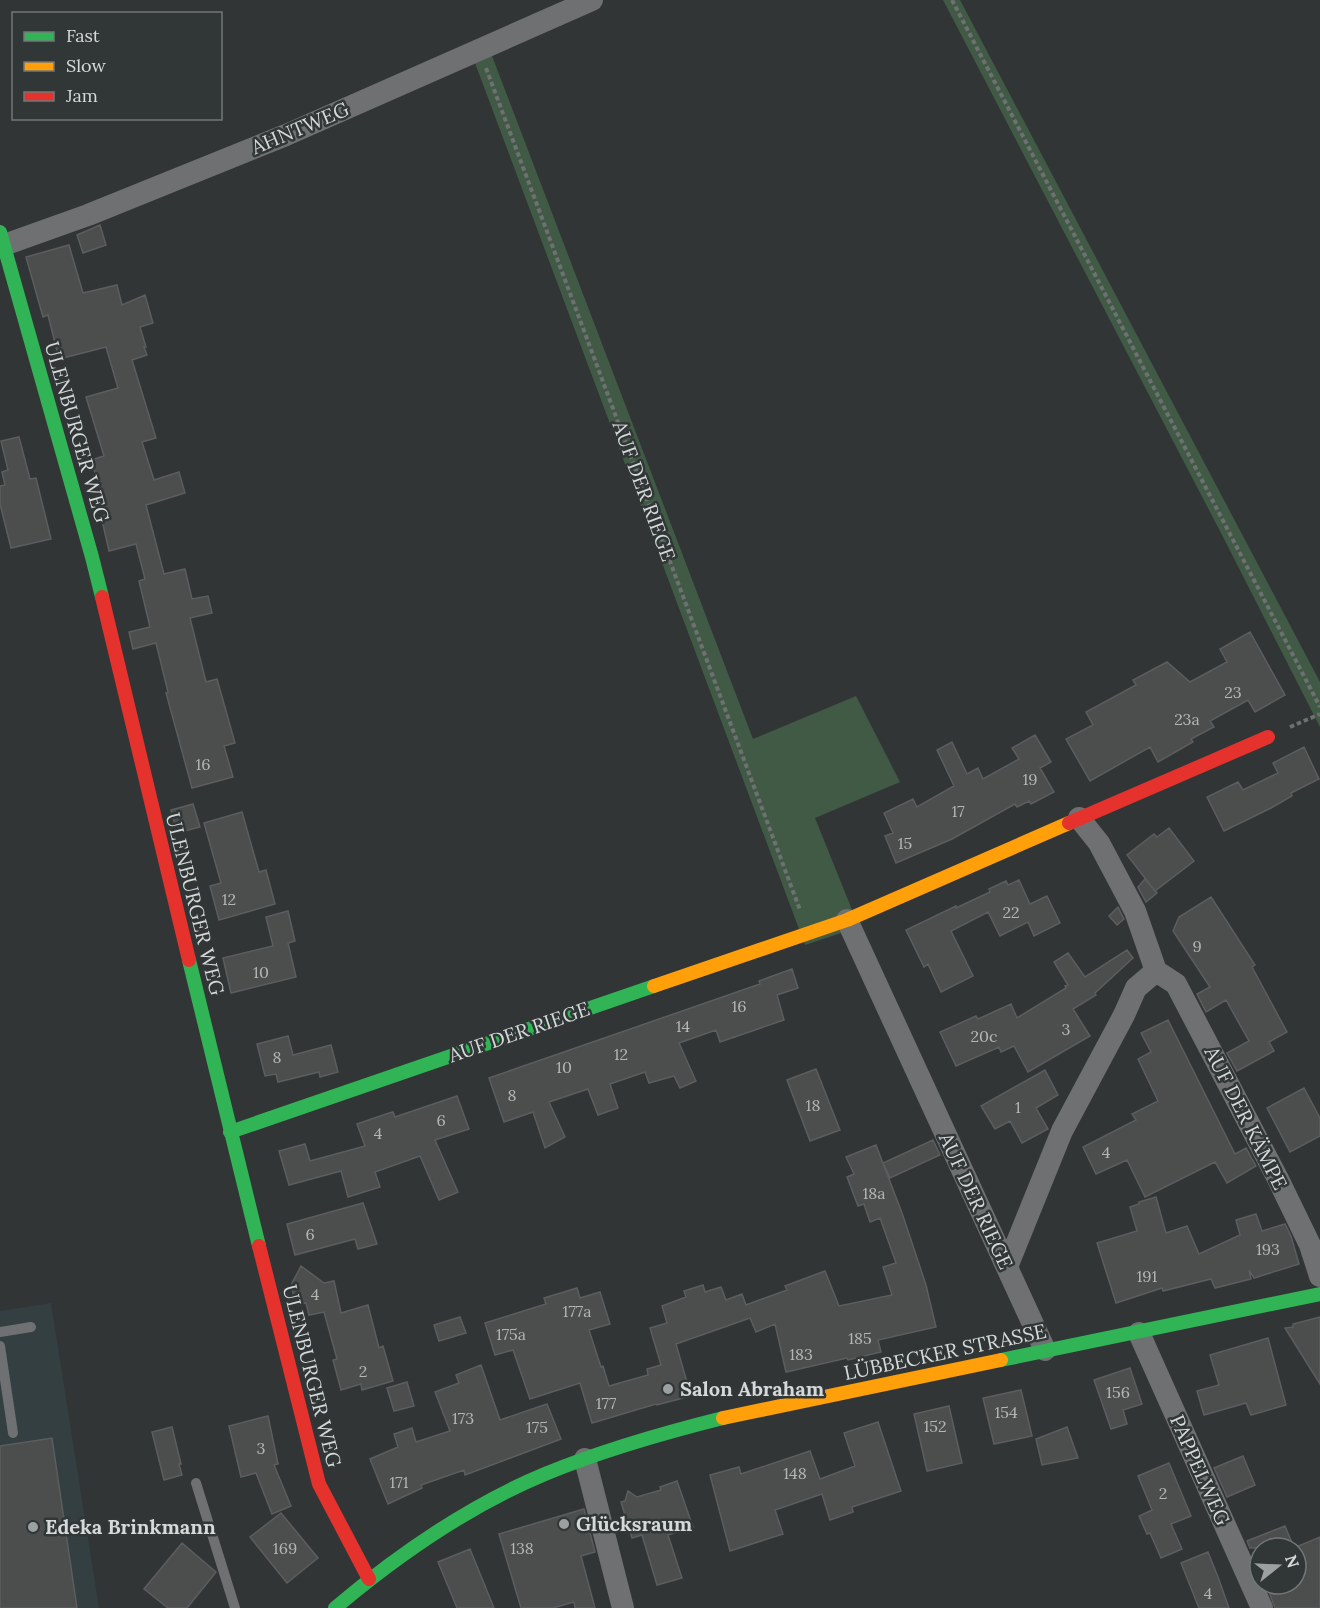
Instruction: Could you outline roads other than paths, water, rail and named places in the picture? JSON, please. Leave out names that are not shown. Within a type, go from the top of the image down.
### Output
[{"type":"street","name":"AHNTWEG","points":[[2,238],[88,215],[286,135],[592,0]]},
{"type":"street","name":"ULENBURGER WEG","points":[[2,238],[92,557],[230,1132],[319,1484],[369,1579]]},
{"type":"street","name":"AUF DER RIEGE","points":[[230,1132],[847,920],[1268,737]]},
{"type":"street","points":[[1007,1267],[1062,1131],[1125,1015],[1136,988],[1156,971],[1135,911],[1099,843],[1079,818]]},
{"type":"street","name":"AUF DER RIEGE","points":[[847,920],[1045,1350]]},
{"type":"street","name":"AUF DER KÄMPE","points":[[1156,971],[1176,984],[1301,1226],[1320,1276]]},
{"type":"street","name":"LÜBBECKER STRASSE","points":[[342,1606],[369,1579],[416,1544],[489,1501],[546,1473],[645,1438],[728,1417],[1320,1294]]},
{"type":"street","name":"PAPPELWEG","points":[[1139,1333],[1262,1608]]},
{"type":"street","points":[[585,1459],[623,1608]]},
{"type":"lane","points":[[0,1332],[31,1327]]},
{"type":"lane","points":[[0,1346],[14,1433]]},
{"type":"lane","points":[[196,1483],[235,1608]]},
{"type":"place","name":"Salon Abraham","points":[[668,1389]]},
{"type":"place","name":"Glücksraum","points":[[564,1524]]},
{"type":"place","name":"Edeka Brinkmann","points":[[33,1527]]}]
